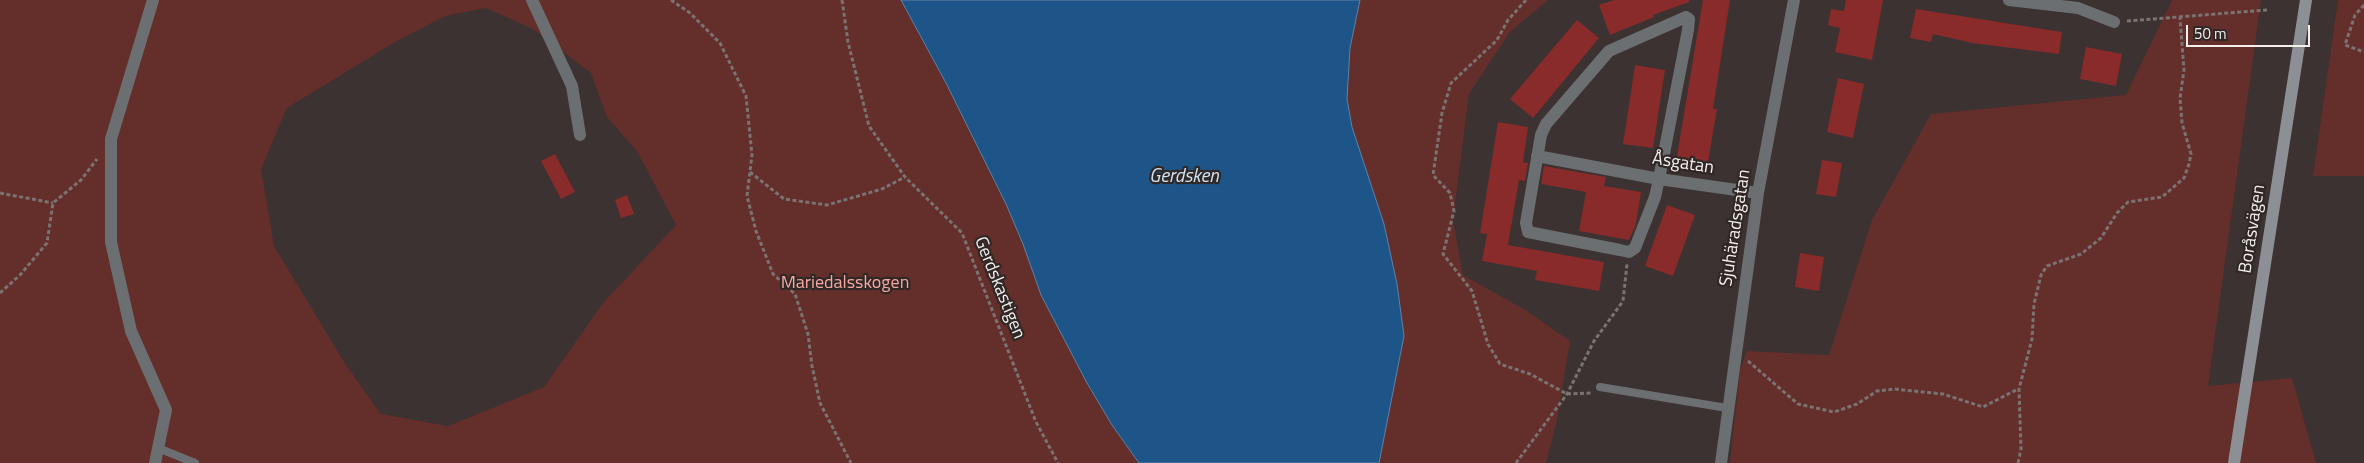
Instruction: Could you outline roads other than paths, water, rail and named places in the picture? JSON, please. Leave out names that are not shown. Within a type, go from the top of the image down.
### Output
[{"type":"main road","name":"Boråsvägen","points":[[2234,463],[2306,0]]},
{"type":"street","points":[[153,0],[111,139],[111,242],[131,332],[166,410],[155,463]]},
{"type":"street","points":[[532,0],[572,86],[580,134]]},
{"type":"street","name":"Sjuhäradsgatan","points":[[1721,463],[1727,408],[1758,194],[1794,0]]},
{"type":"street","points":[[2009,0],[2078,8],[2114,22]]},
{"type":"street","points":[[1686,17],[1689,19],[1655,197],[1635,248],[1629,252],[1528,232],[1526,223],[1537,156],[1540,134],[1546,124],[1609,51],[1686,17]]},
{"type":"street","name":"Åsgatan","points":[[1537,156],[1659,179],[1758,194]]},
{"type":"lane","points":[[1600,387],[1727,408]]},
{"type":"lane","points":[[158,448],[194,463]]},
{"type":"water","name":"Gerdsken","points":[[901,0],[1360,0],[1350,48],[1347,99],[1352,127],[1384,224],[1397,284],[1404,336],[1379,463],[1139,463],[1112,425],[1087,383],[1041,295],[1023,244],[1006,204],[946,83]]},
{"type":"park label","name":"Mariedalsskogen","points":[[845,284]]}]
